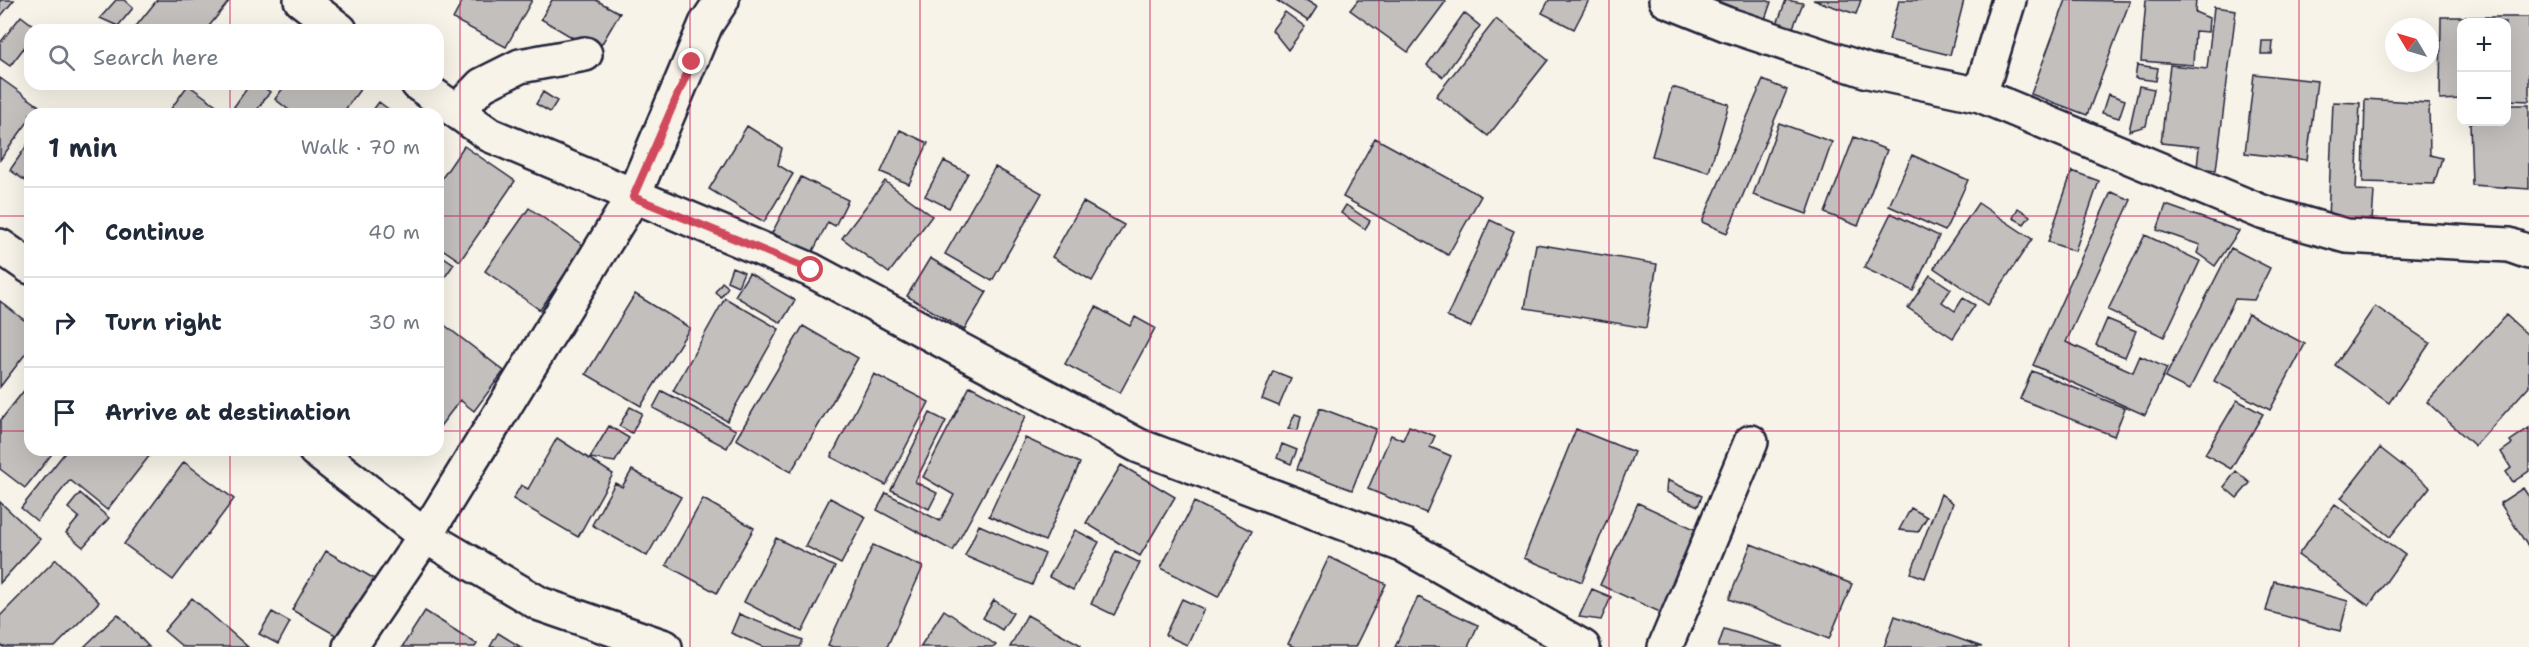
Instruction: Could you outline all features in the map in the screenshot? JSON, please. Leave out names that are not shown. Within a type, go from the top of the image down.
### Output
[{"type":"street","points":[[301,0],[332,24]]},
{"type":"street","points":[[350,647],[425,536],[633,197],[706,24],[722,0]]},
{"type":"street","points":[[1666,0],[1726,24],[1868,71],[1980,95],[2262,212],[2346,236],[2510,245],[2529,252]]},
{"type":"street","points":[[1980,95],[2009,0]]},
{"type":"street","points":[[457,111],[482,85],[520,66],[585,54]]},
{"type":"street","points":[[427,90],[490,135],[811,270],[1139,446],[1405,546],[1583,647]]},
{"type":"street","points":[[0,246],[24,263]]},
{"type":"street","points":[[1665,647],[1751,442]]},
{"type":"street","points":[[323,456],[425,536],[540,604],[665,647]]},
{"type":"building","points":[[0,0],[14,0],[0,17]]},
{"type":"building","points":[[116,0],[124,0],[133,8],[120,24],[100,18]]},
{"type":"building","points":[[157,0],[230,0],[211,24],[138,24]]},
{"type":"building","points":[[463,0],[532,0],[506,47],[453,19]]},
{"type":"building","points":[[552,0],[596,0],[620,13],[597,52],[541,19]]},
{"type":"building","points":[[1276,0],[1306,0],[1317,7],[1308,21]]},
{"type":"building","points":[[1358,0],[1446,1],[1408,52],[1350,10]]},
{"type":"building","points":[[1549,0],[1589,0],[1574,29],[1542,13]]},
{"type":"building","points":[[1719,0],[1771,2],[1763,25],[1716,9]]},
{"type":"building","points":[[1786,0],[1803,3],[1792,30],[1777,24]]},
{"type":"building","points":[[1813,0],[1861,0],[1856,14]]},
{"type":"building","points":[[1899,0],[1964,0],[1950,55],[1889,40]]},
{"type":"building","points":[[2066,0],[2130,1],[2087,115],[2031,94]]},
{"type":"building","points":[[2146,0],[2196,0],[2195,12],[2209,18],[2208,32],[2195,31],[2193,65],[2141,61]]},
{"type":"building","points":[[2214,7],[2236,10],[2216,170],[2197,168],[2199,147],[2161,143],[2170,65],[2207,69]]},
{"type":"building","points":[[1285,12],[1305,27],[1288,50],[1272,30]]},
{"type":"building","points":[[1464,13],[1480,26],[1443,77],[1427,65]]},
{"type":"building","points":[[21,16],[31,24],[24,24],[24,48],[10,66],[0,59],[0,43]]},
{"type":"building","points":[[2441,17],[2529,17],[2529,101],[2511,100],[2511,18],[2457,18],[2457,99],[2440,100]]},
{"type":"building","points":[[1496,19],[1548,60],[1488,136],[1436,96]]},
{"type":"building","points":[[2262,41],[2273,41],[2272,54],[2261,54]]},
{"type":"building","points":[[2137,65],[2158,68],[2156,81],[2135,78]]},
{"type":"building","points":[[2254,74],[2317,81],[2307,160],[2245,153]]},
{"type":"building","points":[[0,78],[39,106],[38,108],[24,108],[24,127],[0,160]]},
{"type":"building","points":[[1763,80],[1787,90],[1727,233],[1702,222]]},
{"type":"building","points":[[2139,86],[2154,89],[2146,126],[2129,131]]},
{"type":"building","points":[[1672,87],[1729,104],[1709,172],[1652,156]]},
{"type":"building","points":[[184,90],[195,90],[221,108],[171,108]]},
{"type":"building","points":[[246,90],[270,92],[258,108],[233,108]]},
{"type":"building","points":[[282,90],[360,90],[346,108],[286,108],[275,99]]},
{"type":"building","points":[[543,92],[557,101],[550,112],[536,104]]},
{"type":"building","points":[[2108,94],[2125,100],[2119,118],[2102,113]]},
{"type":"building","points":[[2365,99],[2429,103],[2430,155],[2442,158],[2434,184],[2363,182]]},
{"type":"building","points":[[379,102],[387,108],[374,108]]},
{"type":"building","points":[[2333,102],[2360,103],[2356,190],[2374,191],[2372,221],[2328,219]]},
{"type":"building","points":[[2511,105],[2529,105],[2529,189],[2472,185],[2470,126],[2511,126]]},
{"type":"building","points":[[1779,123],[1832,142],[1807,214],[1753,195]]},
{"type":"building","points":[[747,126],[782,148],[778,165],[793,174],[764,222],[709,189]]},
{"type":"building","points":[[900,130],[928,143],[909,184],[881,172]]},
{"type":"building","points":[[1854,137],[1887,150],[1858,226],[1825,213]]},
{"type":"building","points":[[1375,138],[1481,196],[1448,255],[1343,197]]},
{"type":"building","points":[[464,146],[515,181],[460,261],[444,250],[444,175]]},
{"type":"building","points":[[24,150],[24,180],[10,170]]},
{"type":"building","points":[[1912,155],[1968,180],[1945,231],[1889,206]]},
{"type":"building","points":[[944,161],[968,173],[949,208],[925,196]]},
{"type":"building","points":[[995,167],[1042,193],[992,281],[945,254]]},
{"type":"building","points":[[2072,171],[2099,181],[2075,251],[2048,242]]},
{"type":"building","points":[[801,177],[848,200],[835,226],[828,222],[812,253],[772,233]]},
{"type":"building","points":[[885,181],[932,216],[889,273],[842,238]]},
{"type":"building","points":[[2111,192],[2131,200],[2066,342],[2133,372],[2140,356],[2167,368],[2145,415],[2033,365]]},
{"type":"building","points":[[1083,202],[1124,225],[1092,281],[1052,257]]},
{"type":"building","points":[[1978,203],[2032,239],[1988,305],[1934,268]]},
{"type":"building","points":[[1346,205],[1370,221],[1365,229],[1341,213]]},
{"type":"building","points":[[2166,205],[2239,231],[2215,266],[2197,253],[2200,245],[2157,230]]},
{"type":"building","points":[[529,208],[584,246],[540,310],[485,271]]},
{"type":"building","points":[[2018,208],[2030,216],[2024,224],[2013,218]]},
{"type":"building","points":[[1891,213],[1939,236],[1913,291],[1864,268]]},
{"type":"building","points":[[1490,220],[1514,231],[1471,327],[1447,317]]},
{"type":"building","points":[[2145,235],[2200,261],[2164,337],[2108,310]]},
{"type":"building","points":[[1536,244],[1657,264],[1646,328],[1525,308]]},
{"type":"building","points":[[2231,248],[2270,268],[2254,300],[2235,299],[2189,390],[2165,378]]},
{"type":"building","points":[[444,257],[454,264],[444,278]]},
{"type":"building","points":[[930,258],[987,292],[964,330],[907,296]]},
{"type":"building","points":[[732,267],[744,272],[738,286],[727,281]]},
{"type":"building","points":[[749,273],[795,300],[781,323],[735,296]]},
{"type":"building","points":[[1930,275],[1951,289],[1942,302],[1955,311],[1963,298],[1975,305],[1953,338],[1908,308]]},
{"type":"building","points":[[722,282],[728,287],[721,297],[715,292]]},
{"type":"building","points":[[635,294],[690,328],[641,406],[586,374]]},
{"type":"building","points":[[725,298],[779,329],[727,421],[673,391]]},
{"type":"building","points":[[0,301],[24,320],[24,356],[0,387]]},
{"type":"building","points":[[2375,306],[2430,343],[2389,403],[2335,365]]},
{"type":"building","points":[[1096,307],[1130,326],[1135,317],[1155,328],[1120,393],[1065,364]]},
{"type":"building","points":[[2248,314],[2305,344],[2270,410],[2214,381]]},
{"type":"building","points":[[2506,315],[2529,336],[2529,386],[2475,446],[2427,402]]},
{"type":"building","points":[[2107,319],[2136,331],[2125,357],[2096,345]]},
{"type":"building","points":[[444,325],[504,371],[474,411],[460,400],[444,421]]},
{"type":"building","points":[[803,326],[858,358],[791,472],[736,439]]},
{"type":"building","points":[[1273,371],[1291,378],[1279,406],[1262,399]]},
{"type":"building","points":[[2032,371],[2125,408],[2114,436],[2020,399]]},
{"type":"building","points":[[874,374],[929,402],[886,485],[831,457]]},
{"type":"building","points":[[970,386],[1026,416],[953,551],[877,510],[886,493],[940,521],[954,495],[923,477]]},
{"type":"building","points":[[24,391],[24,456],[50,456],[25,488],[0,469],[0,421]]},
{"type":"building","points":[[662,391],[736,430],[727,448],[653,408]]},
{"type":"building","points":[[2237,400],[2263,414],[2231,469],[2205,454]]},
{"type":"building","points":[[630,407],[642,413],[632,433],[619,426]]},
{"type":"building","points":[[1320,408],[1376,429],[1352,490],[1297,469]]},
{"type":"building","points":[[930,413],[946,421],[915,482],[937,493],[929,509],[891,490]]},
{"type":"building","points":[[1295,414],[1301,416],[1298,430],[1288,429]]},
{"type":"building","points":[[609,426],[629,438],[615,462],[590,458]]},
{"type":"building","points":[[1409,426],[1435,436],[1430,447],[1451,456],[1426,513],[1368,489],[1391,435],[1403,440]]},
{"type":"building","points":[[2529,428],[2529,471],[2513,482],[2506,472],[2511,468],[2501,452],[2512,444],[2510,441]]},
{"type":"building","points":[[1576,429],[1634,452],[1582,582],[1524,558]]},
{"type":"building","points":[[557,438],[613,474],[578,537],[513,499],[521,485],[528,489]]},
{"type":"building","points":[[1025,438],[1080,463],[1045,541],[989,516]]},
{"type":"building","points":[[1282,444],[1297,450],[1291,464],[1277,458]]},
{"type":"building","points":[[2380,448],[2430,487],[2390,537],[2341,498]]},
{"type":"building","points":[[62,456],[149,456],[107,510],[70,480],[37,521],[21,508]]},
{"type":"building","points":[[184,462],[234,499],[173,580],[124,544]]},
{"type":"building","points":[[1121,465],[1175,497],[1140,556],[1086,523]]},
{"type":"building","points":[[632,470],[681,497],[647,556],[592,525],[615,483],[622,487]]},
{"type":"building","points":[[2236,471],[2250,483],[2237,498],[2224,487]]},
{"type":"building","points":[[1667,480],[1702,496],[1698,506],[1666,492]]},
{"type":"building","points":[[2523,488],[2529,497],[2529,548],[2500,503]]},
{"type":"building","points":[[80,493],[109,518],[83,547],[66,533],[79,517],[68,508]]},
{"type":"building","points":[[1941,494],[1953,503],[1925,578],[1911,573]]},
{"type":"building","points":[[830,498],[866,517],[841,564],[805,546]]},
{"type":"building","points":[[703,499],[754,528],[717,593],[666,565]]},
{"type":"building","points":[[0,502],[40,539],[0,583]]},
{"type":"building","points":[[1194,502],[1252,531],[1218,597],[1161,568]]},
{"type":"building","points":[[1638,503],[1699,531],[1662,613],[1600,585]]},
{"type":"building","points":[[2335,504],[2405,555],[2369,606],[2298,555]]},
{"type":"building","points":[[1911,508],[1927,517],[1918,532],[1899,530]]},
{"type":"building","points":[[979,525],[1045,554],[1032,585],[965,556]]},
{"type":"building","points":[[1075,530],[1099,542],[1073,590],[1049,577]]},
{"type":"building","points":[[776,538],[835,567],[802,632],[744,602]]},
{"type":"building","points":[[1751,544],[1852,584],[1829,639],[1729,599]]},
{"type":"building","points":[[873,545],[923,567],[887,647],[833,647],[828,645]]},
{"type":"building","points":[[326,551],[380,582],[346,641],[292,610]]},
{"type":"building","points":[[1116,551],[1140,563],[1114,615],[1091,604]]},
{"type":"building","points":[[1329,557],[1386,584],[1355,647],[1295,647],[1288,644]]},
{"type":"building","points":[[56,559],[99,602],[55,647],[3,647],[0,644],[0,616]]},
{"type":"building","points":[[2274,581],[2348,601],[2340,631],[2266,611]]},
{"type":"building","points":[[1592,589],[1611,597],[1601,620],[1579,617]]},
{"type":"building","points":[[1418,597],[1478,625],[1468,647],[1395,647]]},
{"type":"building","points":[[192,598],[248,647],[183,647],[164,631]]},
{"type":"building","points":[[1182,599],[1204,609],[1187,645],[1165,635]]},
{"type":"building","points":[[994,600],[1013,613],[1002,630],[983,618]]},
{"type":"building","points":[[944,610],[996,645],[994,647],[920,647]]},
{"type":"building","points":[[425,611],[477,644],[475,647],[402,647]]},
{"type":"building","points":[[272,612],[290,622],[278,644],[259,634]]},
{"type":"building","points":[[118,614],[149,647],[84,647]]},
{"type":"building","points":[[739,614],[803,640],[800,647],[764,647],[731,633]]},
{"type":"building","points":[[1027,615],[1081,645],[1080,647],[1010,647]]},
{"type":"building","points":[[1895,616],[1982,647],[1884,647]]},
{"type":"building","points":[[1724,629],[1783,647],[1718,647]]},
{"type":"building","points":[[498,633],[521,647],[490,647]]},
{"type":"route","points":[[692,62],[633,197],[811,270]]}]
